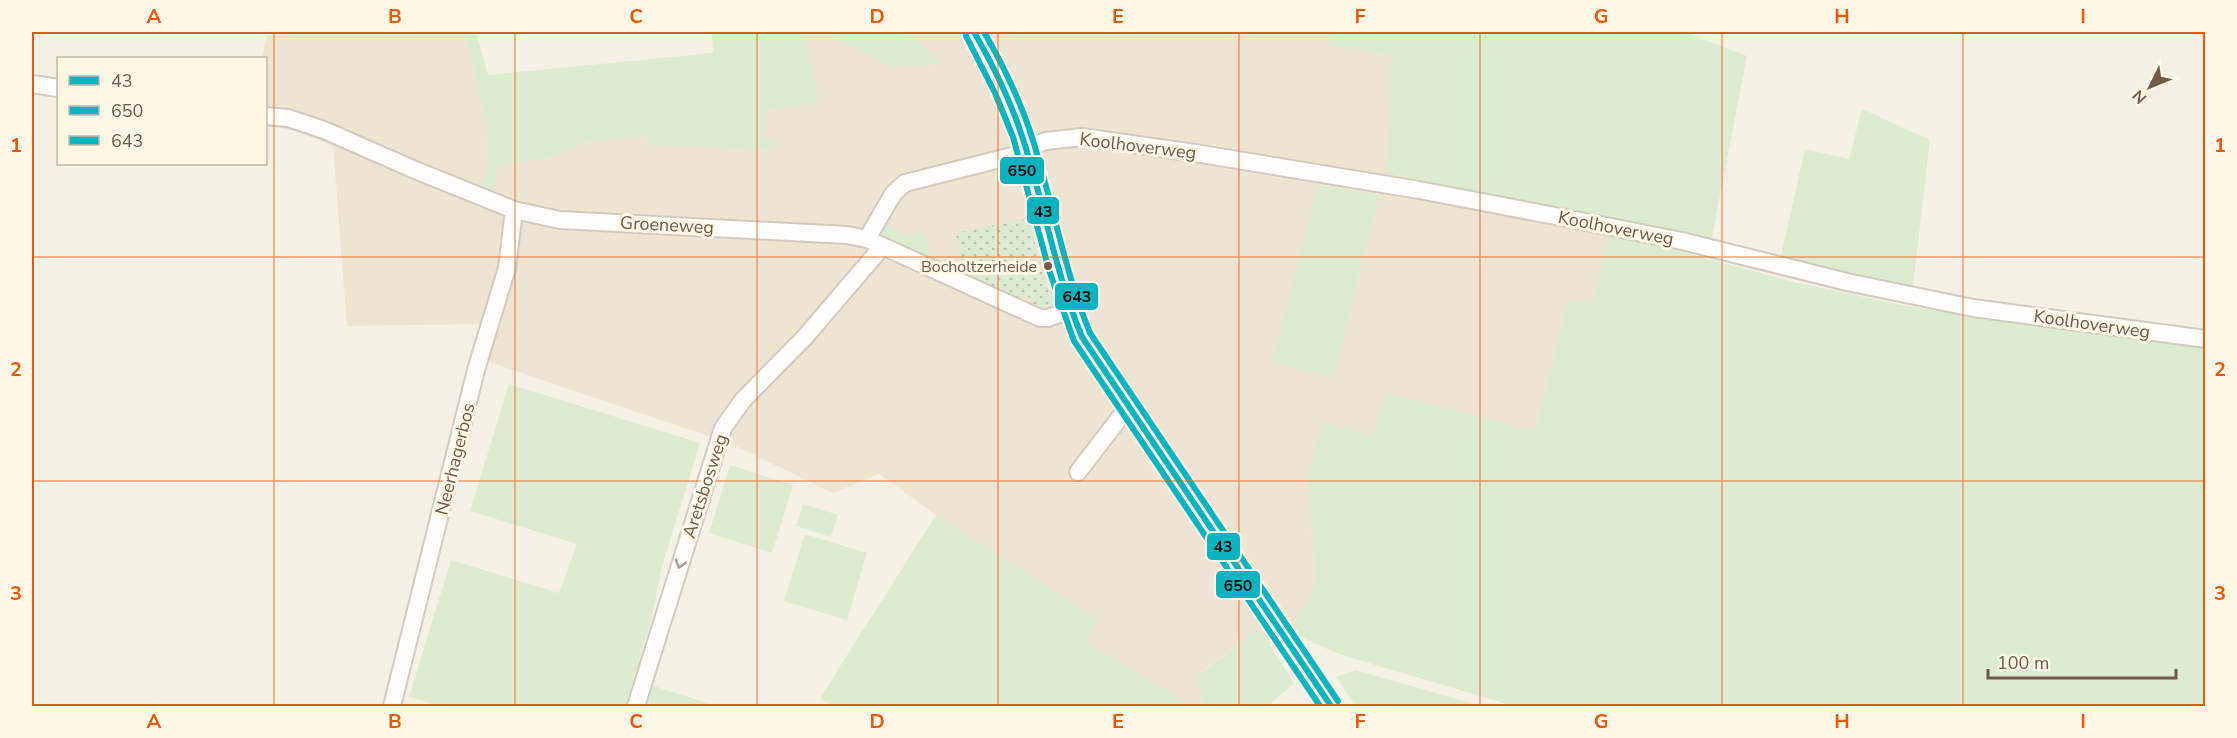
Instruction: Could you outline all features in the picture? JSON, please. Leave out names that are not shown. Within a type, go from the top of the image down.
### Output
[{"type":"street","points":[[975,32],[1004,91],[1026,150],[1070,310],[1082,337],[1331,706]]},
{"type":"street","points":[[32,84],[57,87]]},
{"type":"street","name":"Groeneweg","points":[[267,116],[288,118],[324,130],[514,210],[560,220],[836,234],[867,239],[1040,318],[1048,318],[1070,310]]},
{"type":"street","name":"Koolhoverweg","points":[[867,239],[893,194],[905,183],[1020,154],[1046,141],[1082,137],[1419,190],[1576,220],[1682,241],[1899,294],[1973,308],[2205,339]]},
{"type":"street","name":"Neerhagerbos","points":[[392,706],[476,370],[507,268],[514,210]]},
{"type":"street","name":"Aretsbosweg","points":[[636,706],[723,428],[743,400],[805,337],[882,247]]},
{"type":"street","points":[[1078,472],[1128,407]]},
{"type":"shaded area","points":[[272,32],[425,32],[434,34],[434,32],[465,32],[487,128],[487,174],[481,188],[492,192],[499,165],[552,157],[587,141],[646,136],[647,145],[777,150],[763,139],[763,111],[818,103],[804,32],[826,32],[889,66],[942,64],[905,32],[1330,32],[1330,45],[1391,55],[1611,223],[1594,301],[1567,302],[1535,431],[1386,394],[1374,436],[1307,478],[1316,581],[1292,631],[1269,644],[1259,628],[1196,677],[1203,706],[1192,706],[1084,642],[1097,619],[936,515],[879,474],[833,493],[729,443],[483,360],[483,324],[347,326],[333,146],[295,131],[267,126],[267,57],[262,57],[267,35],[271,36]],"holes":[[[1379,195],[1333,377],[1273,362]]]},
{"type":"green space","points":[[465,32],[476,32],[488,75],[713,53],[712,32],[804,32],[819,103],[763,111],[763,139],[777,140],[777,150],[647,145],[646,136],[587,141],[552,157],[499,165],[492,192],[481,188],[487,158],[487,128]]},
{"type":"green space","points":[[826,32],[905,32],[943,64],[889,66]]},
{"type":"green space","points":[[1330,32],[1683,32],[1747,56],[1710,247],[1387,182],[1391,55],[1330,45]]},
{"type":"green space","points":[[1862,109],[1930,140],[1912,294],[1779,265],[1805,149],[1849,159]]},
{"type":"green space","points":[[1318,186],[1379,195],[1333,378],[1272,362]]},
{"type":"green space","points":[[1031,218],[1038,262],[1053,300],[1051,307],[1044,312],[1031,307],[1034,300],[1026,296],[1023,300],[963,274],[956,233]]},
{"type":"green space","points":[[887,221],[891,223],[890,226],[906,237],[908,234],[917,232],[918,234],[923,231],[924,236],[926,235],[929,255],[938,253],[943,266],[884,238],[882,229]]},
{"type":"green space","points":[[1608,235],[1645,242],[1794,282],[1911,307],[2205,347],[2205,706],[1514,706],[1342,655],[1292,631],[1316,581],[1307,478],[1323,421],[1373,436],[1386,393],[1535,431],[1567,302],[1594,301]]},
{"type":"green space","points":[[509,384],[700,443],[661,570],[651,622],[625,706],[440,706],[409,697],[451,560],[559,593],[577,544],[470,511]]},
{"type":"green space","points":[[730,465],[793,485],[772,553],[709,533]]},
{"type":"green space","points":[[803,504],[838,515],[831,537],[796,526]]},
{"type":"green space","points":[[936,515],[1098,619],[1085,642],[1192,706],[834,706],[820,698]]},
{"type":"green space","points":[[805,534],[867,553],[847,620],[784,601]]},
{"type":"green space","points":[[1259,628],[1294,683],[1268,706],[1203,706],[1196,677]]},
{"type":"green space","points":[[1356,670],[1481,706],[1355,706],[1336,677]]},
{"type":"green space","points":[[650,685],[717,706],[643,706]]},
{"type":"transit line","name":"43","points":[[974,32],[1001,83],[1017,122],[1030,161],[1064,288],[1082,337],[1331,706]]},
{"type":"transit line","name":"643","points":[[984,32],[1009,80],[1030,131],[1072,283],[1090,333],[1338,701]]},
{"type":"transit line","name":"650","points":[[966,36],[995,93],[1013,137],[1049,270],[1074,341],[1320,706]]},
{"type":"place","name":"Bocholtzerheide","points":[[1048,266]]}]
